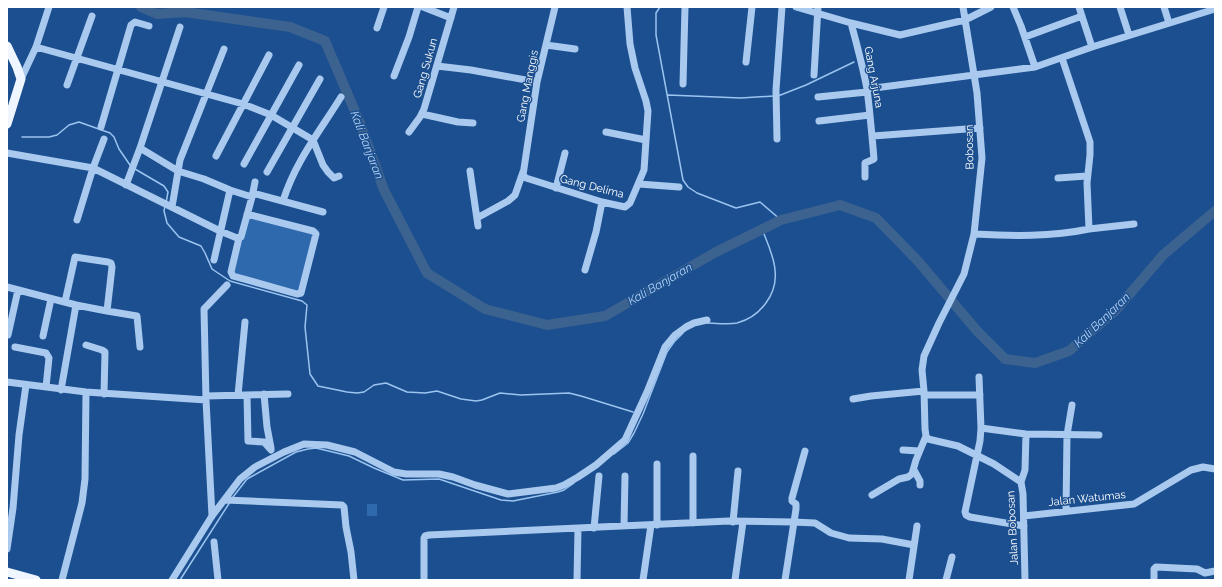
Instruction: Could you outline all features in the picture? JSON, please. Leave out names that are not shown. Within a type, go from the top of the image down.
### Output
[{"type":"main road","points":[[7,46],[21,79],[11,101],[7,124]]},
{"type":"main road","points":[[7,572],[36,580]]},
{"type":"street","points":[[21,79],[36,47],[49,7]]},
{"type":"street","points":[[377,28],[384,7]]},
{"type":"street","points":[[394,76],[409,37],[418,7]]},
{"type":"street","points":[[423,7],[451,18]]},
{"type":"street","name":"Gang Sukun","points":[[409,132],[422,114],[438,66],[454,7]]},
{"type":"street","name":"Gang Manggis","points":[[477,218],[508,201],[515,195],[523,170],[537,82],[555,7]]},
{"type":"street","name":"Gang Delima","points":[[523,170],[524,177],[556,188],[602,202],[625,207],[630,203],[644,170],[647,106],[634,68],[630,44],[627,7]]},
{"type":"street","points":[[683,84],[685,7]]},
{"type":"street","points":[[746,62],[752,7]]},
{"type":"street","points":[[777,139],[776,90],[782,7]]},
{"type":"street","points":[[796,7],[818,10],[851,23],[900,35],[965,20],[991,7]]},
{"type":"street","name":"Bobosan","points":[[924,393],[922,370],[924,356],[964,274],[974,234],[982,158],[978,94],[963,7]]},
{"type":"street","points":[[1013,7],[1035,67]]},
{"type":"street","points":[[1079,7],[1092,47]]},
{"type":"street","points":[[1120,7],[1129,35]]},
{"type":"street","points":[[1164,7],[1169,23]]},
{"type":"street","points":[[818,97],[974,74],[1035,67],[1129,35],[1215,9]]},
{"type":"street","points":[[814,75],[818,10]]},
{"type":"street","points":[[67,85],[92,16]]},
{"type":"street","points":[[1025,37],[1082,16]]},
{"type":"street","points":[[101,128],[131,25],[135,22],[149,26]]},
{"type":"street","name":"Gang Arjuna","points":[[851,23],[867,90],[873,136],[874,159],[865,163],[865,177]]},
{"type":"street","points":[[126,185],[133,163],[140,148],[180,27]]},
{"type":"street","points":[[546,45],[575,48]]},
{"type":"street","points":[[36,47],[77,57],[243,104],[271,115],[313,140],[323,165],[328,172],[334,178],[340,176]]},
{"type":"street","points":[[172,207],[178,171],[187,140],[224,50]]},
{"type":"street","points":[[216,156],[268,55]]},
{"type":"street","points":[[1062,58],[1090,142],[1087,176],[1089,230]]},
{"type":"street","points":[[244,164],[299,65]]},
{"type":"street","points":[[438,66],[485,72],[537,82]]},
{"type":"street","points":[[268,172],[320,79]]},
{"type":"street","points":[[283,200],[296,167],[341,97]]},
{"type":"street","points":[[422,114],[458,122],[474,123]]},
{"type":"street","points":[[819,121],[870,115]]},
{"type":"street","points":[[873,136],[980,128]]},
{"type":"street","points":[[606,132],[646,140]]},
{"type":"street","points":[[77,220],[92,168],[104,139]]},
{"type":"street","points":[[140,148],[178,171],[204,179],[230,190],[283,200],[323,212]]},
{"type":"street","points":[[7,153],[92,168],[220,231],[240,238]]},
{"type":"street","points":[[556,188],[565,153]]},
{"type":"street","points":[[470,171],[478,226]]},
{"type":"street","points":[[1058,178],[1087,176]]},
{"type":"street","points":[[247,214],[313,231],[316,234],[301,293],[297,294],[233,276],[231,272],[255,182]]},
{"type":"street","points":[[639,184],[679,187]]},
{"type":"street","points":[[214,260],[230,190]]},
{"type":"street","points":[[585,270],[602,202]]},
{"type":"street","points":[[974,234],[1057,234],[1134,224]]},
{"type":"street","points":[[65,302],[75,257],[108,262],[111,263],[112,267],[107,311]]},
{"type":"street","points":[[212,516],[206,398],[204,309],[226,285]]},
{"type":"street","points":[[7,287],[76,305],[137,316],[140,347]]},
{"type":"street","points":[[8,335],[18,290]]},
{"type":"street","points":[[43,336],[51,298]]},
{"type":"street","points":[[61,390],[76,305]]},
{"type":"street","points":[[172,580],[212,516],[230,500],[233,487],[248,472],[304,444],[327,445],[355,452],[394,472],[406,474],[439,474],[492,491],[508,494],[556,488],[578,477],[620,446],[634,423],[648,392],[665,346],[675,335],[686,327],[694,323],[707,320]]},
{"type":"street","points":[[238,395],[245,322]]},
{"type":"street","points":[[86,345],[105,352],[104,394]]},
{"type":"street","points":[[15,347],[46,353],[48,355],[46,387]]},
{"type":"street","points":[[979,377],[981,428],[980,441],[965,507],[966,515],[970,517],[1024,526]]},
{"type":"street","points":[[7,382],[61,390],[104,394],[206,398],[238,395],[288,394]]},
{"type":"street","points":[[7,548],[13,508],[19,435],[26,385]]},
{"type":"street","points":[[62,580],[82,503],[85,479],[86,392]]},
{"type":"street","points":[[853,399],[871,396],[924,393],[980,395]]},
{"type":"street","points":[[872,495],[898,479],[908,477],[912,474],[919,451],[926,436],[924,393]]},
{"type":"street","points":[[264,394],[267,427],[275,458]]},
{"type":"street","points":[[248,395],[248,441],[264,442],[272,450]]},
{"type":"street","points":[[1066,512],[1066,435],[1072,405]]},
{"type":"street","points":[[981,428],[1026,434],[1099,435]]},
{"type":"street","points":[[1021,482],[1024,470],[1026,434]]},
{"type":"street","name":"Jalan Bobosan","points":[[926,436],[930,440],[958,446],[994,464],[1021,482],[1023,490],[1025,580]]},
{"type":"street","points":[[903,450],[919,451]]},
{"type":"street","points":[[785,580],[797,505],[792,501],[792,498],[805,451]]},
{"type":"street","points":[[693,456],[693,523]]},
{"type":"street","points":[[643,580],[654,525],[656,464]]},
{"type":"street","name":"Jalan Watumas","points":[[1024,516],[1134,504],[1191,470],[1203,467],[1215,469]]},
{"type":"street","points":[[914,470],[920,480],[920,485]]},
{"type":"street","points":[[733,522],[738,471]]},
{"type":"street","points":[[594,528],[599,476]]},
{"type":"street","points":[[624,526],[625,476]]},
{"type":"street","points":[[230,500],[303,502],[342,505],[344,507],[354,580]]},
{"type":"street","points":[[734,580],[743,522]]},
{"type":"street","points":[[424,580],[425,536],[693,523],[794,522],[815,523],[831,533],[849,538],[882,539],[914,545]]},
{"type":"street","points":[[909,580],[917,526]]},
{"type":"street","points":[[577,580],[578,529]]},
{"type":"street","points":[[214,542],[218,580]]},
{"type":"street","points":[[946,580],[952,557]]},
{"type":"street","points":[[1154,580],[1154,569],[1156,567],[1197,569],[1206,573],[1215,571]]},
{"type":"shaded area","points":[[248,212],[319,230],[303,297],[230,279]]},
{"type":"shaded area","points":[[367,504],[377,504],[377,516],[367,516]]},
{"type":"waterway","name":"Kali Banjaran","points":[[141,7],[157,14],[185,12],[290,27],[325,41],[360,123],[384,190],[427,273],[485,309],[547,325],[605,316],[716,252],[781,220],[840,205],[876,218],[917,260],[978,332],[1005,359],[1035,363],[1069,351],[1116,310],[1163,255],[1215,211]]},
{"type":"waterway","points":[[660,7],[656,13],[656,35],[683,180],[688,187],[697,193],[736,208],[760,202],[781,220]]},
{"type":"waterway","points":[[778,96],[806,85],[854,62]]},
{"type":"waterway","points":[[668,95],[741,98],[774,96]]},
{"type":"waterway","points":[[22,137],[49,137],[57,135],[69,125],[79,122],[110,133],[114,137],[119,149],[130,165]]},
{"type":"waterway","points":[[135,169],[164,186],[168,192],[166,203]]},
{"type":"waterway","points":[[165,206],[164,211],[167,223],[179,237],[201,246],[212,269],[230,281],[302,301],[307,305],[305,327],[310,374],[318,386],[357,393],[364,392],[374,385],[386,383],[407,392],[425,393],[437,391],[461,399],[476,401],[500,393],[521,395],[569,393],[633,412]]},
{"type":"waterway","points":[[707,323],[737,323],[753,316],[766,303],[774,288],[775,270],[770,249],[762,229]]},
{"type":"waterway","points":[[614,454],[628,443],[634,433],[667,352],[683,333]]},
{"type":"waterway","points":[[233,497],[247,479],[296,452],[316,448],[349,456],[403,480],[439,479],[501,500],[513,501],[558,492],[574,483]]},
{"type":"waterway","points":[[180,580],[230,502]]}]
